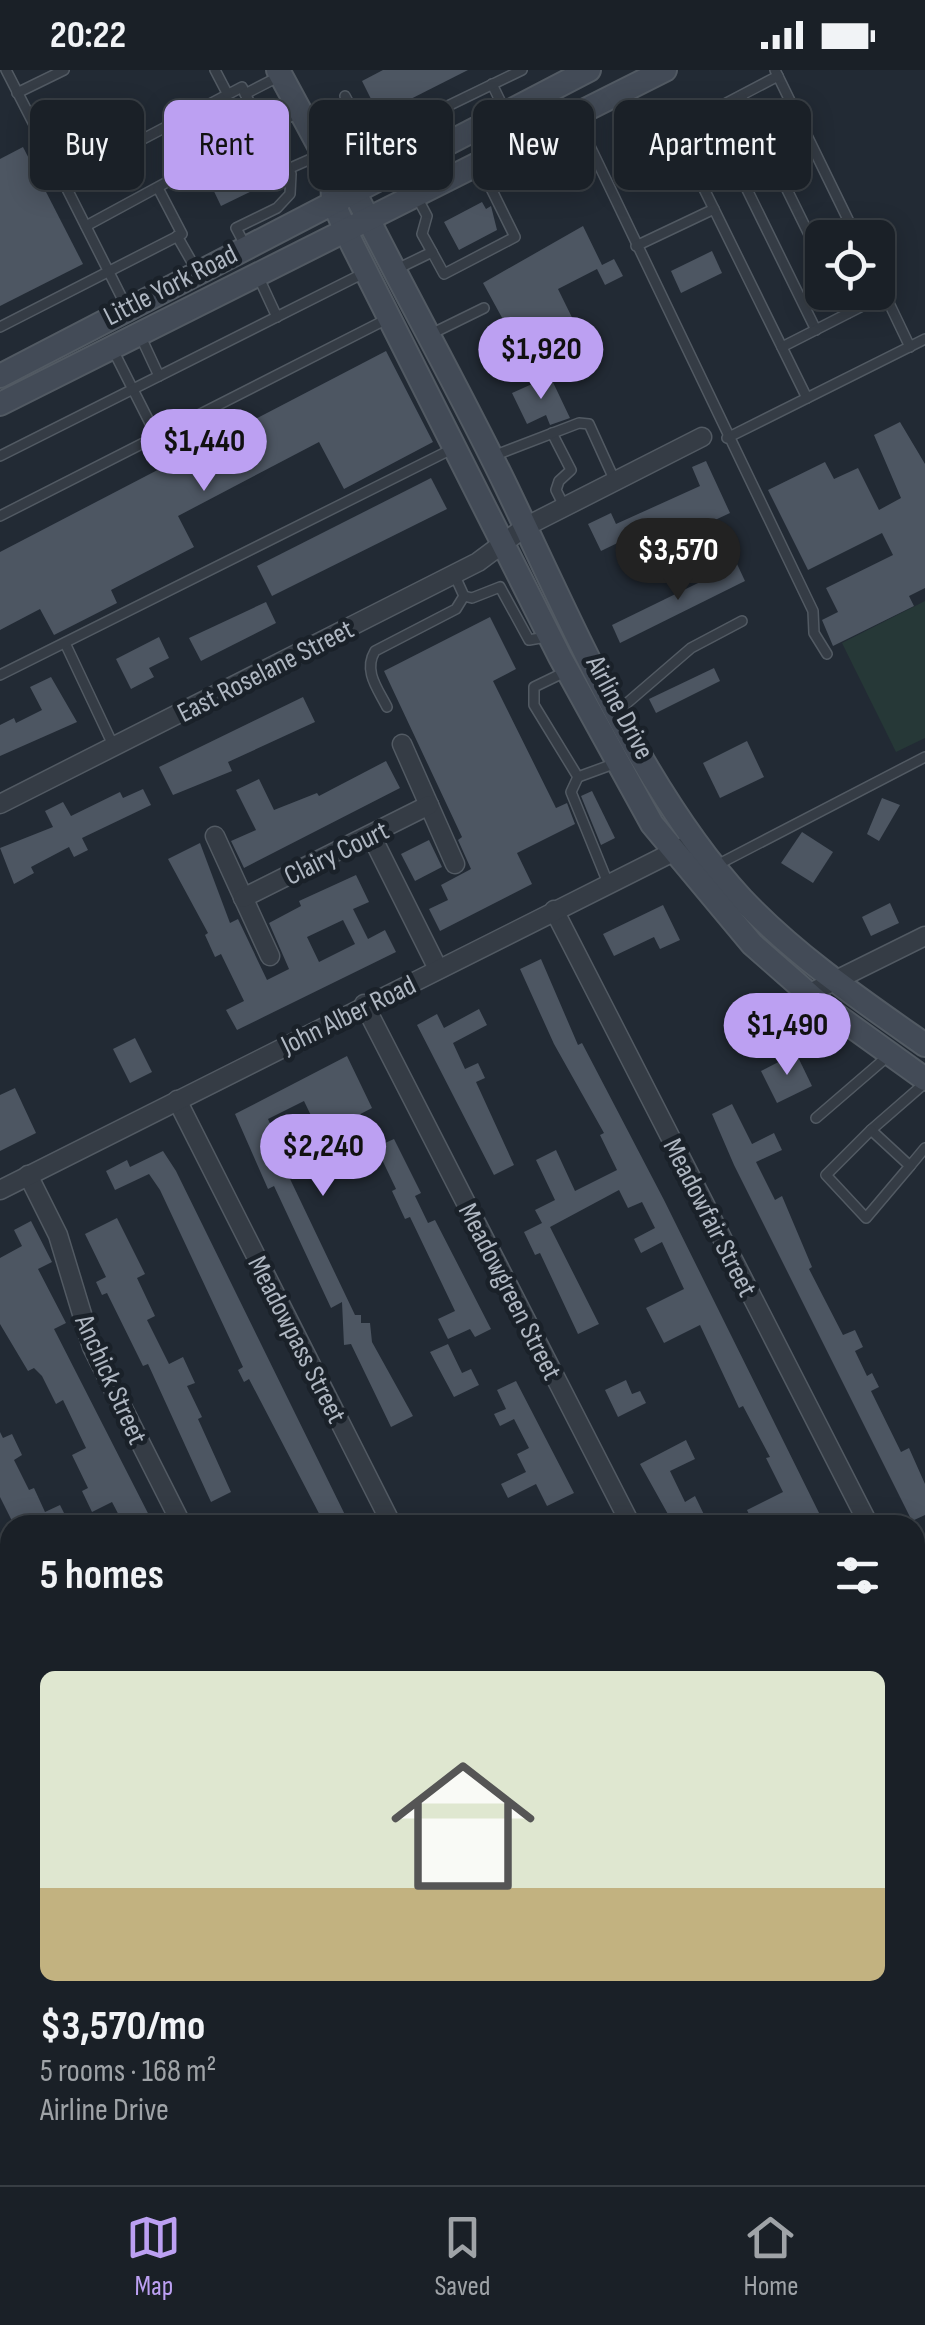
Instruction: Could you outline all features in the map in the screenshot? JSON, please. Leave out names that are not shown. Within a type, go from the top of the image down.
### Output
[{"type":"main road","name":"Little York Road","points":[[530,100],[589,70]]},
{"type":"main road","name":"Little York Road","points":[[594,106],[666,70]]},
{"type":"main road","name":"Airline Drive","points":[[280,73],[309,128]]},
{"type":"main road","points":[[560,84],[568,100]]},
{"type":"main road","name":"Little York Road","points":[[0,404],[473,167]]},
{"type":"main road","name":"Airline Drive","points":[[340,190],[368,221],[618,710],[674,808],[767,923],[835,981],[925,1045]]},
{"type":"main road","name":"Little York Road","points":[[0,376],[246,248],[286,214],[355,190]]},
{"type":"main road","name":"Airline Drive","points":[[343,196],[346,232],[366,272],[567,671],[616,763],[673,852],[752,944],[808,994],[925,1081]]},
{"type":"main road","points":[[128,310],[139,333]]},
{"type":"street","name":"East Roselane Street","points":[[0,804],[454,574],[525,527],[702,437]]},
{"type":"street","points":[[402,744],[455,864]]},
{"type":"street","name":"Clairy Court","points":[[244,898],[429,805]]},
{"type":"street","points":[[371,835],[438,969]]},
{"type":"street","points":[[215,836],[270,956]]},
{"type":"street","name":"John Alber Road","points":[[0,1190],[697,839]]},
{"type":"street","name":"Meadowfair Street","points":[[554,910],[864,1515]]},
{"type":"street","points":[[808,994],[925,936]]},
{"type":"street","name":"Meadowgreen Street","points":[[364,1004],[626,1515]]},
{"type":"street","name":"Meadowpass Street","points":[[177,1100],[387,1515]]},
{"type":"street","name":"Anchick Street","points":[[28,1175],[58,1234],[92,1348],[177,1515]]},
{"type":"lane","points":[[6,70],[30,116]]},
{"type":"lane","points":[[215,70],[227,94]]},
{"type":"lane","points":[[453,103],[522,70]]},
{"type":"lane","points":[[18,92],[58,71]]},
{"type":"lane","points":[[245,94],[280,73]]},
{"type":"lane","points":[[733,100],[777,73],[848,220]]},
{"type":"lane","points":[[492,84],[500,100]]},
{"type":"lane","points":[[144,138],[242,87],[248,100]]},
{"type":"lane","points":[[346,96],[348,100]]},
{"type":"lane","points":[[741,96],[805,227]]},
{"type":"lane","points":[[289,117],[300,111]]},
{"type":"lane","points":[[594,156],[813,611],[814,632],[827,654]]},
{"type":"lane","points":[[286,214],[292,188],[289,174]]},
{"type":"lane","points":[[86,226],[164,185]]},
{"type":"lane","points":[[0,327],[182,234],[158,188]]},
{"type":"lane","points":[[68,190],[128,310]]},
{"type":"lane","points":[[416,196],[427,216],[422,234],[444,274],[515,237],[492,190]]},
{"type":"lane","points":[[705,190],[807,398]]},
{"type":"lane","points":[[747,190],[816,330]]},
{"type":"lane","points":[[636,246],[714,209]]},
{"type":"lane","points":[[177,236],[198,273]]},
{"type":"lane","points":[[394,271],[432,252]]},
{"type":"lane","points":[[0,456],[366,272]]},
{"type":"lane","points":[[256,273],[277,316]]},
{"type":"lane","points":[[428,336],[484,308]]},
{"type":"lane","points":[[782,348],[854,310]]},
{"type":"lane","points":[[892,310],[910,346]]},
{"type":"lane","points":[[0,516],[390,318]]},
{"type":"lane","points":[[139,333],[159,376]]},
{"type":"lane","points":[[727,438],[925,339]]},
{"type":"lane","points":[[112,347],[157,437]]},
{"type":"lane","points":[[491,457],[552,433],[589,424],[614,479]]},
{"type":"lane","points":[[702,437],[721,426]]},
{"type":"lane","points":[[552,433],[571,470],[558,480],[556,490],[564,506]]},
{"type":"lane","points":[[0,675],[456,447]]},
{"type":"lane","points":[[454,574],[464,596]]},
{"type":"lane","points":[[464,596],[472,598],[500,587],[529,640],[550,636]]},
{"type":"lane","points":[[387,707],[368,668],[375,651],[456,608],[464,596]]},
{"type":"lane","points":[[618,710],[691,648],[742,621]]},
{"type":"lane","points":[[65,644],[114,747]]},
{"type":"lane","points":[[567,671],[534,687],[534,705],[578,777]]},
{"type":"lane","points":[[717,865],[925,757]]},
{"type":"lane","points":[[608,883],[571,792],[578,777],[616,763]]},
{"type":"lane","points":[[816,1118],[890,1054]]},
{"type":"lane","points":[[925,1081],[826,1175],[866,1218],[925,1148]]},
{"type":"lane","points":[[871,1130],[910,1166]]},
{"type":"shaded area","points":[[925,601],[925,738],[896,752],[842,643]]},
{"type":"building","points":[[383,70],[468,70],[409,100],[372,100],[362,81]]},
{"type":"building","points":[[23,147],[30,161],[30,190],[45,190],[83,264],[0,306],[0,159]]},
{"type":"building","points":[[213,190],[254,190],[221,206]]},
{"type":"building","points":[[482,202],[486,209],[491,206],[497,230],[459,250],[444,222]]},
{"type":"building","points":[[583,226],[602,265],[614,259],[623,276],[605,285],[597,269],[558,289],[588,350],[555,366],[541,338],[512,352],[500,328],[506,325],[483,283]]},
{"type":"building","points":[[712,251],[722,273],[681,293],[671,271]]},
{"type":"building","points":[[386,351],[433,442],[344,489],[319,442],[178,516],[194,547],[111,590],[117,603],[54,635],[40,609],[0,630],[0,552]]},
{"type":"building","points":[[550,376],[570,418],[550,425],[546,415],[527,424],[512,393]]},
{"type":"building","points":[[900,422],[925,464],[925,588],[909,596],[914,606],[833,646],[822,620],[838,612],[826,588],[893,555],[882,533],[808,570],[768,490],[825,462],[834,479],[858,468],[879,510],[901,498],[874,435]]},
{"type":"building","points":[[706,461],[730,513],[698,528],[701,534],[670,548],[664,534],[639,546],[634,535],[601,551],[588,524],[611,513],[616,524],[700,486],[692,467]]},
{"type":"building","points":[[431,478],[447,509],[272,596],[257,566]]},
{"type":"building","points":[[737,564],[745,581],[620,643],[612,625]]},
{"type":"building","points":[[266,602],[276,623],[201,661],[189,638]]},
{"type":"building","points":[[490,617],[516,669],[493,681],[556,808],[567,803],[575,824],[517,853],[532,884],[440,931],[429,909],[448,900],[441,885],[471,869],[458,840],[462,837],[384,671]]},
{"type":"building","points":[[159,637],[169,658],[149,668],[154,677],[131,689],[116,659]]},
{"type":"building","points":[[714,668],[720,681],[656,713],[649,699]]},
{"type":"building","points":[[51,677],[77,722],[0,756],[0,725],[14,718],[16,723],[42,710],[30,687]]},
{"type":"building","points":[[303,697],[315,722],[228,762],[232,771],[173,795],[159,767]]},
{"type":"building","points":[[747,741],[764,777],[720,798],[703,763]]},
{"type":"building","points":[[386,761],[400,788],[244,868],[231,841],[256,830],[236,790],[259,779],[274,810],[317,793],[319,796]]},
{"type":"building","points":[[143,789],[151,805],[82,838],[88,850],[74,857],[69,847],[31,867],[34,873],[14,884],[0,848],[53,827],[45,811],[63,802],[71,816],[120,792],[123,798]]},
{"type":"building","points":[[592,791],[615,838],[601,845],[581,796]]},
{"type":"building","points":[[882,798],[900,805],[879,841],[867,834]]},
{"type":"building","points":[[802,832],[833,852],[813,883],[781,863]]},
{"type":"building","points":[[429,840],[442,867],[415,881],[401,854]]},
{"type":"building","points":[[200,843],[230,923],[238,919],[267,980],[289,969],[269,923],[301,906],[299,901],[356,875],[369,902],[353,909],[368,939],[385,930],[396,952],[237,1030],[226,1010],[244,1001],[221,954],[215,957],[205,935],[208,933],[168,859]],"holes":[[[343,920],[355,944],[319,962],[307,937]]]},
{"type":"building","points":[[890,903],[899,923],[871,936],[862,917]]},
{"type":"building","points":[[663,905],[680,940],[660,949],[654,937],[614,956],[603,934]]},
{"type":"building","points":[[541,959],[578,1045],[582,1043],[664,1200],[820,1515],[749,1515],[747,1510],[783,1492],[766,1458],[770,1457],[743,1406],[739,1408],[700,1325],[664,1343],[646,1308],[684,1289],[662,1242],[641,1253],[634,1239],[655,1228],[642,1202],[628,1208],[619,1190],[550,1227],[599,1324],[578,1334],[540,1253],[535,1255],[524,1232],[542,1223],[535,1210],[555,1200],[536,1160],[556,1150],[575,1191],[617,1170],[600,1135],[604,1133],[554,1044],[520,969]]},
{"type":"building","points":[[479,1009],[487,1025],[453,1043],[465,1069],[478,1063],[485,1078],[476,1082],[514,1165],[494,1175],[417,1025],[437,1014],[444,1028]]},
{"type":"building","points":[[135,1038],[152,1072],[130,1083],[113,1049]]},
{"type":"building","points":[[796,1053],[812,1086],[777,1103],[761,1071]]},
{"type":"building","points":[[347,1056],[372,1108],[345,1122],[363,1159],[338,1171],[333,1160],[345,1154],[328,1120],[316,1126],[304,1101],[268,1119],[275,1134],[270,1137],[355,1315],[361,1315],[361,1323],[370,1323],[372,1342],[413,1416],[391,1427],[351,1344],[344,1345],[342,1302],[331,1308],[274,1186],[268,1189],[235,1114]]},
{"type":"building","points":[[15,1088],[36,1133],[0,1151],[0,1095]]},
{"type":"building","points":[[732,1104],[752,1144],[774,1133],[782,1150],[756,1162],[775,1200],[782,1196],[812,1267],[809,1269],[843,1335],[855,1330],[863,1347],[855,1351],[867,1376],[872,1373],[879,1387],[871,1391],[901,1452],[909,1448],[925,1484],[925,1515],[909,1515],[712,1114]]},
{"type":"building","points":[[394,1139],[421,1193],[415,1196],[428,1223],[435,1220],[491,1329],[475,1337],[470,1329],[448,1339],[438,1319],[455,1311],[410,1217],[405,1219],[376,1147]]},
{"type":"building","points":[[163,1151],[176,1171],[345,1515],[320,1515],[249,1379],[244,1382],[238,1370],[243,1367],[149,1174],[115,1190],[106,1171],[127,1160],[130,1167]]},
{"type":"building","points":[[117,1218],[145,1274],[137,1278],[155,1316],[147,1320],[169,1364],[183,1357],[195,1383],[187,1386],[231,1492],[211,1502],[148,1364],[143,1366],[107,1293],[102,1295],[96,1282],[106,1277],[85,1234]]},
{"type":"building","points":[[31,1221],[52,1262],[38,1269],[66,1323],[54,1329],[149,1515],[119,1515],[112,1502],[92,1512],[82,1491],[88,1488],[72,1455],[86,1448],[63,1400],[56,1404],[42,1376],[34,1368],[28,1371],[0,1324],[0,1258],[22,1246],[14,1230]]},
{"type":"building","points":[[448,1344],[462,1373],[471,1369],[479,1385],[454,1397],[430,1352]]},
{"type":"building","points":[[626,1380],[632,1394],[640,1391],[646,1403],[618,1417],[605,1390]]},
{"type":"building","points":[[516,1381],[574,1493],[547,1506],[536,1484],[508,1498],[501,1484],[526,1472],[517,1454],[529,1448],[514,1419],[500,1426],[494,1414],[506,1409],[497,1390]]},
{"type":"building","points":[[0,1432],[3,1438],[12,1434],[22,1455],[14,1460],[45,1512],[60,1505],[65,1515],[9,1515],[0,1497]]},
{"type":"building","points":[[686,1440],[695,1459],[670,1471],[685,1502],[695,1496],[704,1515],[668,1515],[640,1464]]}]
